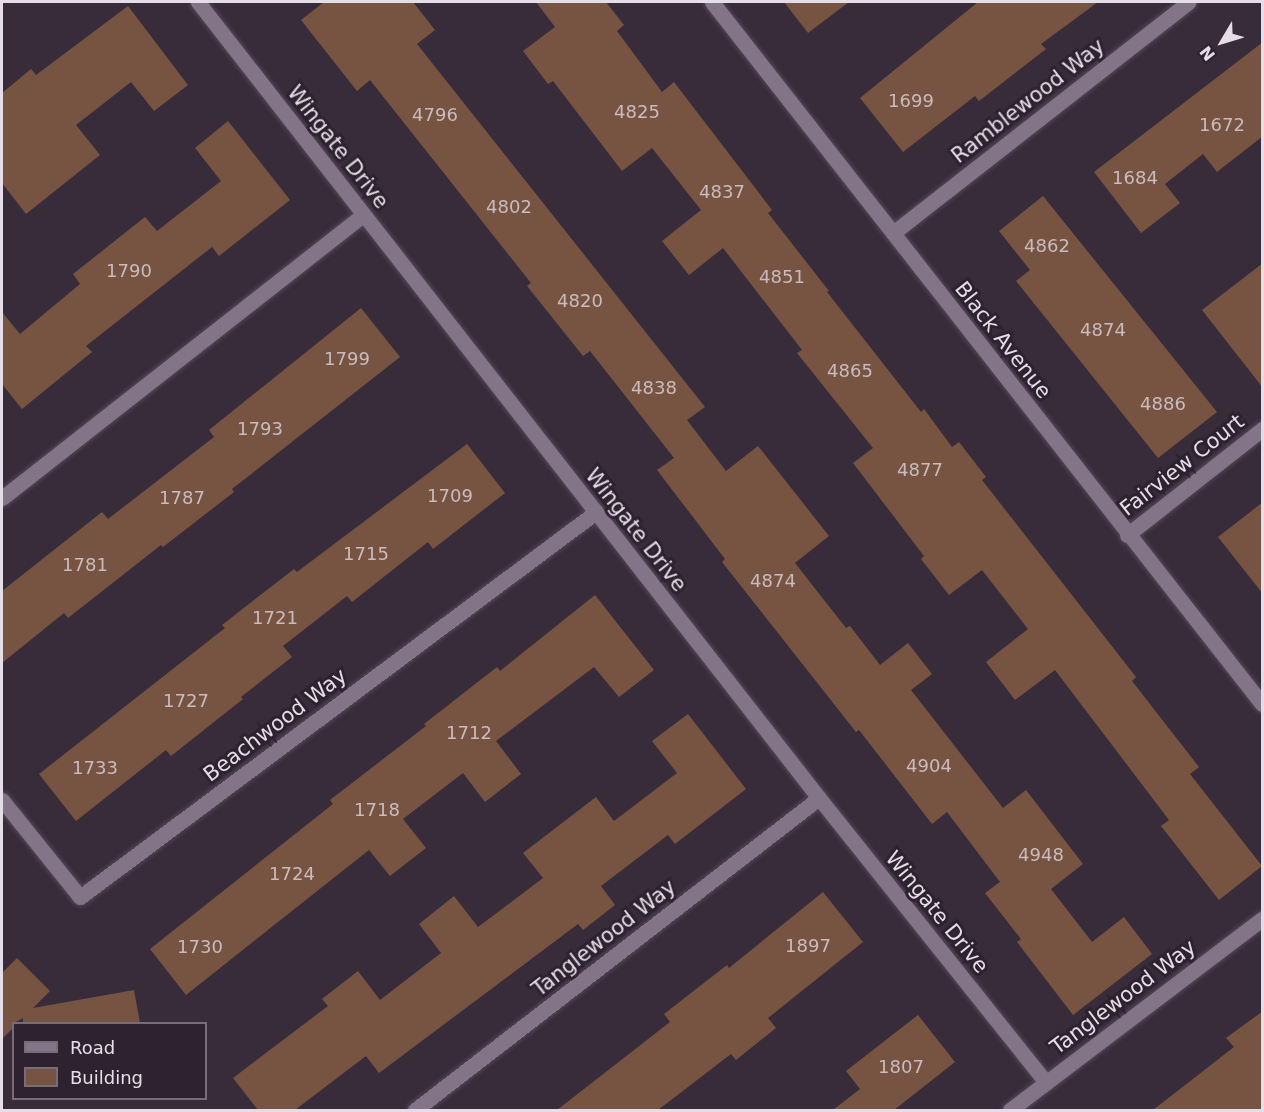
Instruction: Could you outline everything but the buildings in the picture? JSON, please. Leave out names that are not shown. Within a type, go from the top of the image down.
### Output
[{"type":"street","name":"Wingate Drive","points":[[198,2],[819,798],[1046,1082]]},
{"type":"street","name":"Black Avenue","points":[[712,2],[1127,535],[1263,704]]},
{"type":"street","name":"Ramblewood Way","points":[[893,233],[1189,2]]},
{"type":"street","points":[[2,498],[363,215]]},
{"type":"street","name":"Fairview Court","points":[[1127,535],[1263,429]]},
{"type":"street","name":"Beachwood Way","points":[[2,800],[80,897],[596,512]]},
{"type":"street","name":"Tanglewood Way","points":[[415,1110],[819,798]]},
{"type":"street","name":"Tanglewood Way","points":[[1010,1110],[1263,919]]}]
